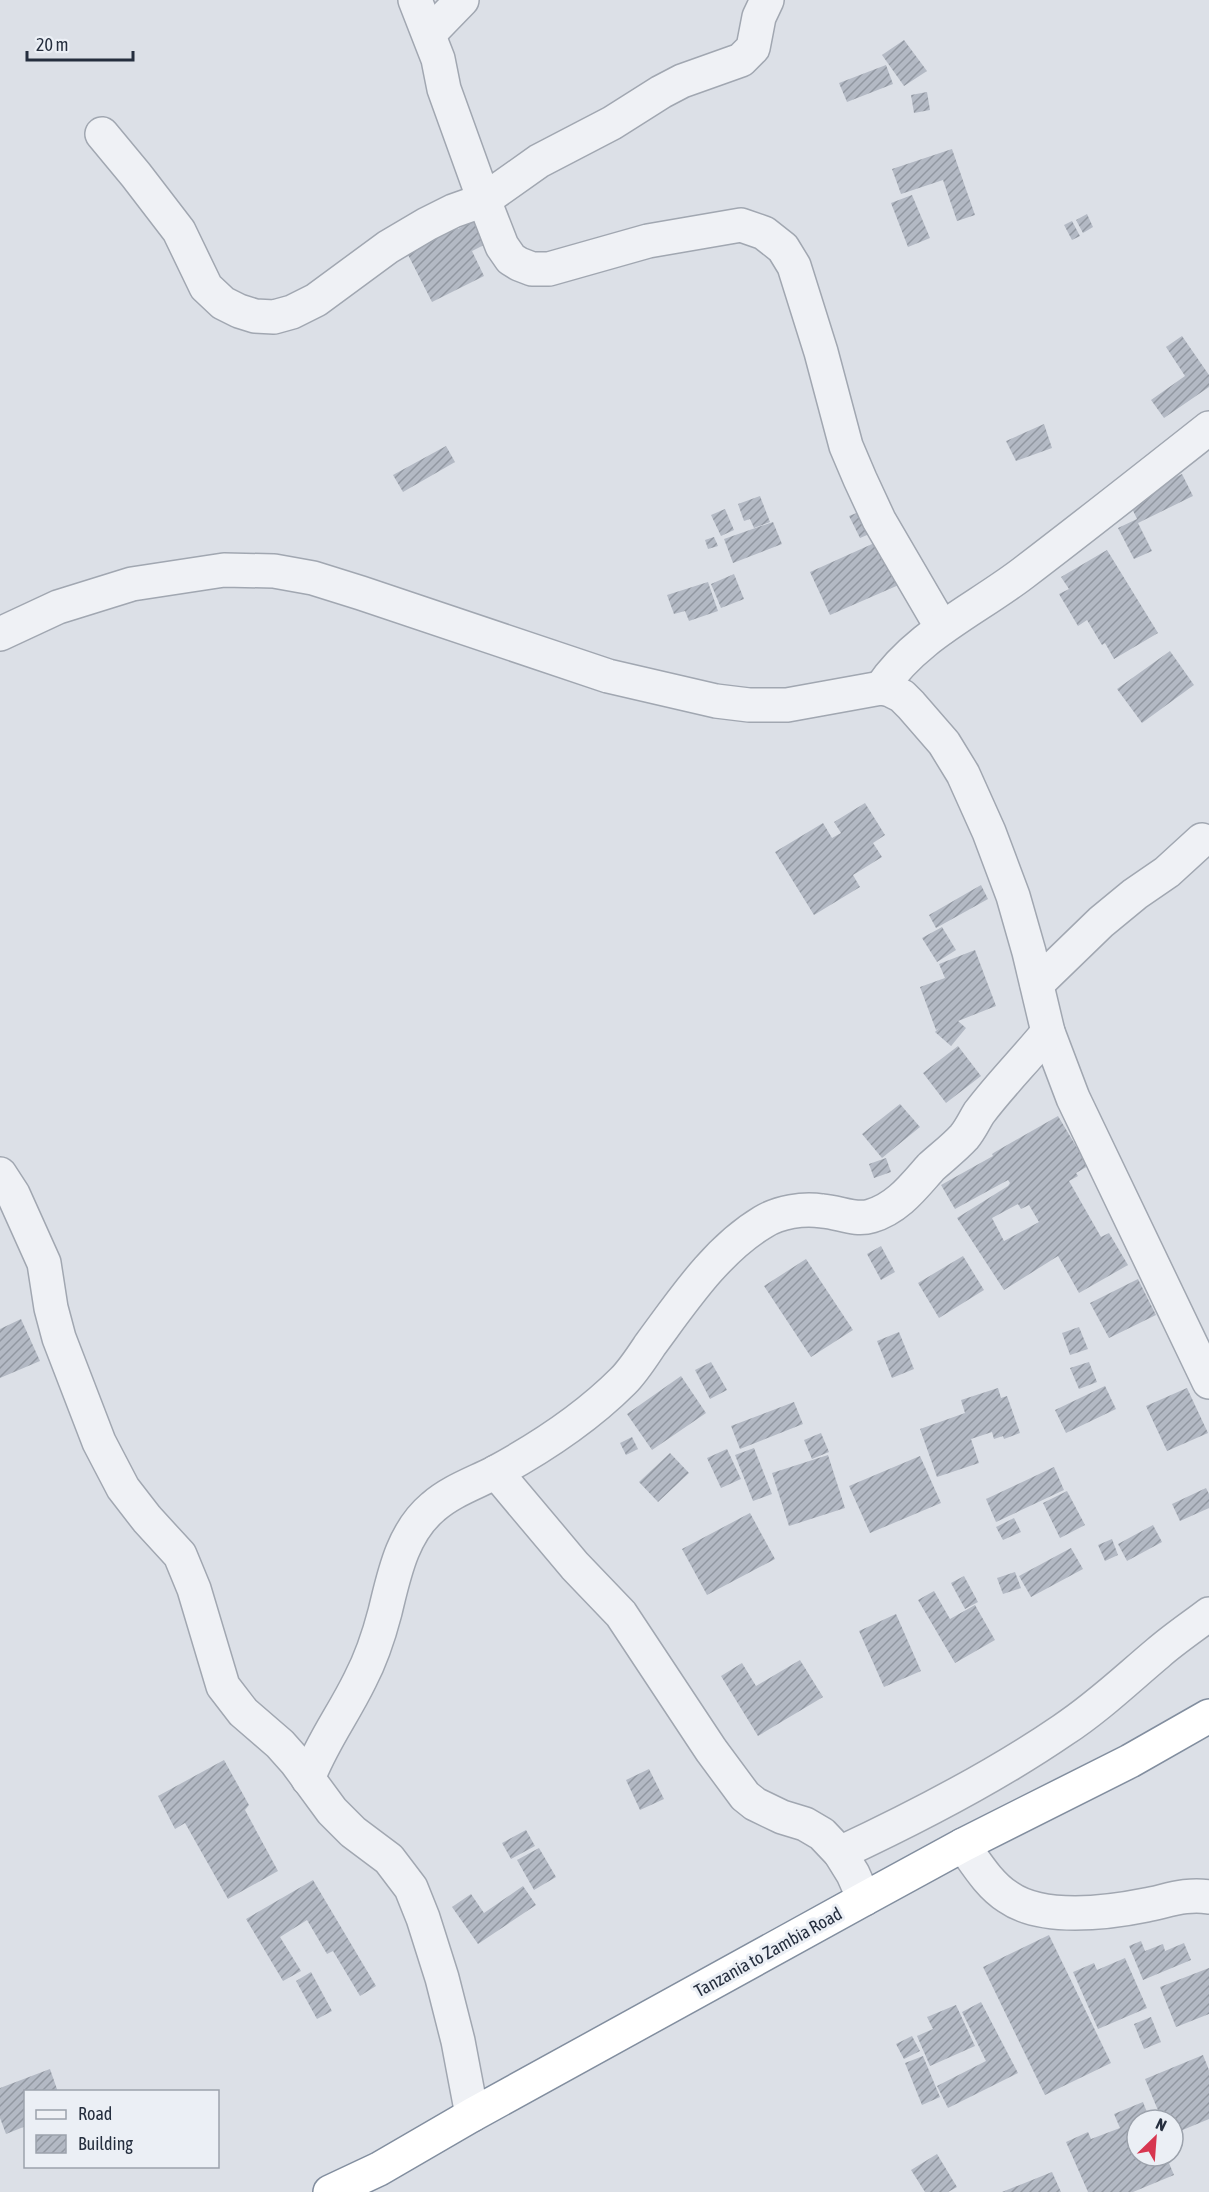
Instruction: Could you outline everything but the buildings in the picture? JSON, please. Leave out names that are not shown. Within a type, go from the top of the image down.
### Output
[{"type":"highway","name":"Tanzania to Zambia Road","points":[[330,2192],[379,2169],[472,2115],[963,1845],[1130,1761],[1209,1716]]},
{"type":"street","points":[[415,0],[438,59],[444,89],[484,200],[502,246],[511,259],[525,267],[549,269],[648,241],[741,225],[764,233],[783,248],[794,266],[821,352],[846,446],[879,520],[942,628]]},
{"type":"street","points":[[429,34],[462,0]]},
{"type":"street","points":[[102,134],[179,231],[207,286],[223,303],[239,311],[255,316],[274,317],[292,312],[316,300],[388,247],[453,211],[484,200],[539,161],[612,123],[661,92],[682,81],[741,60],[753,48],[759,17],[767,0]]},
{"type":"street","points":[[881,688],[904,659],[942,628],[1020,576],[1209,428]]},
{"type":"street","points":[[0,634],[58,607],[132,584],[224,570],[274,571],[313,578],[361,592],[608,676],[716,701],[749,705],[787,705],[881,688],[902,696],[944,744],[963,774],[989,832],[1013,896],[1048,1032],[1073,1098],[1209,1382]]},
{"type":"street","points":[[1037,984],[1101,922],[1167,872],[1202,840]]},
{"type":"street","points":[[308,1779],[327,1736],[360,1681],[375,1644],[393,1575],[413,1530],[432,1508],[450,1494],[496,1472],[545,1444],[625,1380],[699,1282],[732,1245],[761,1222],[773,1216],[808,1210],[862,1218],[893,1206],[965,1135],[980,1113],[1048,1032]]},
{"type":"street","points":[[0,1174],[13,1194],[44,1263],[51,1308],[59,1338],[99,1442],[123,1488],[147,1519],[180,1555],[194,1589],[223,1686],[243,1712],[280,1744],[332,1811],[353,1832],[389,1859],[411,1888],[423,1918],[444,1988],[458,2041],[472,2115]]},
{"type":"street","points":[[496,1472],[575,1566],[621,1614],[711,1750],[745,1796],[755,1804],[782,1817],[816,1829],[840,1853],[864,1899]]},
{"type":"street","points":[[840,1853],[905,1823],[985,1779],[1064,1730],[1113,1694],[1160,1651],[1209,1614]]},
{"type":"street","points":[[963,1845],[985,1875],[1008,1898],[1034,1909],[1073,1913],[1113,1911],[1188,1896],[1209,1898]]}]
